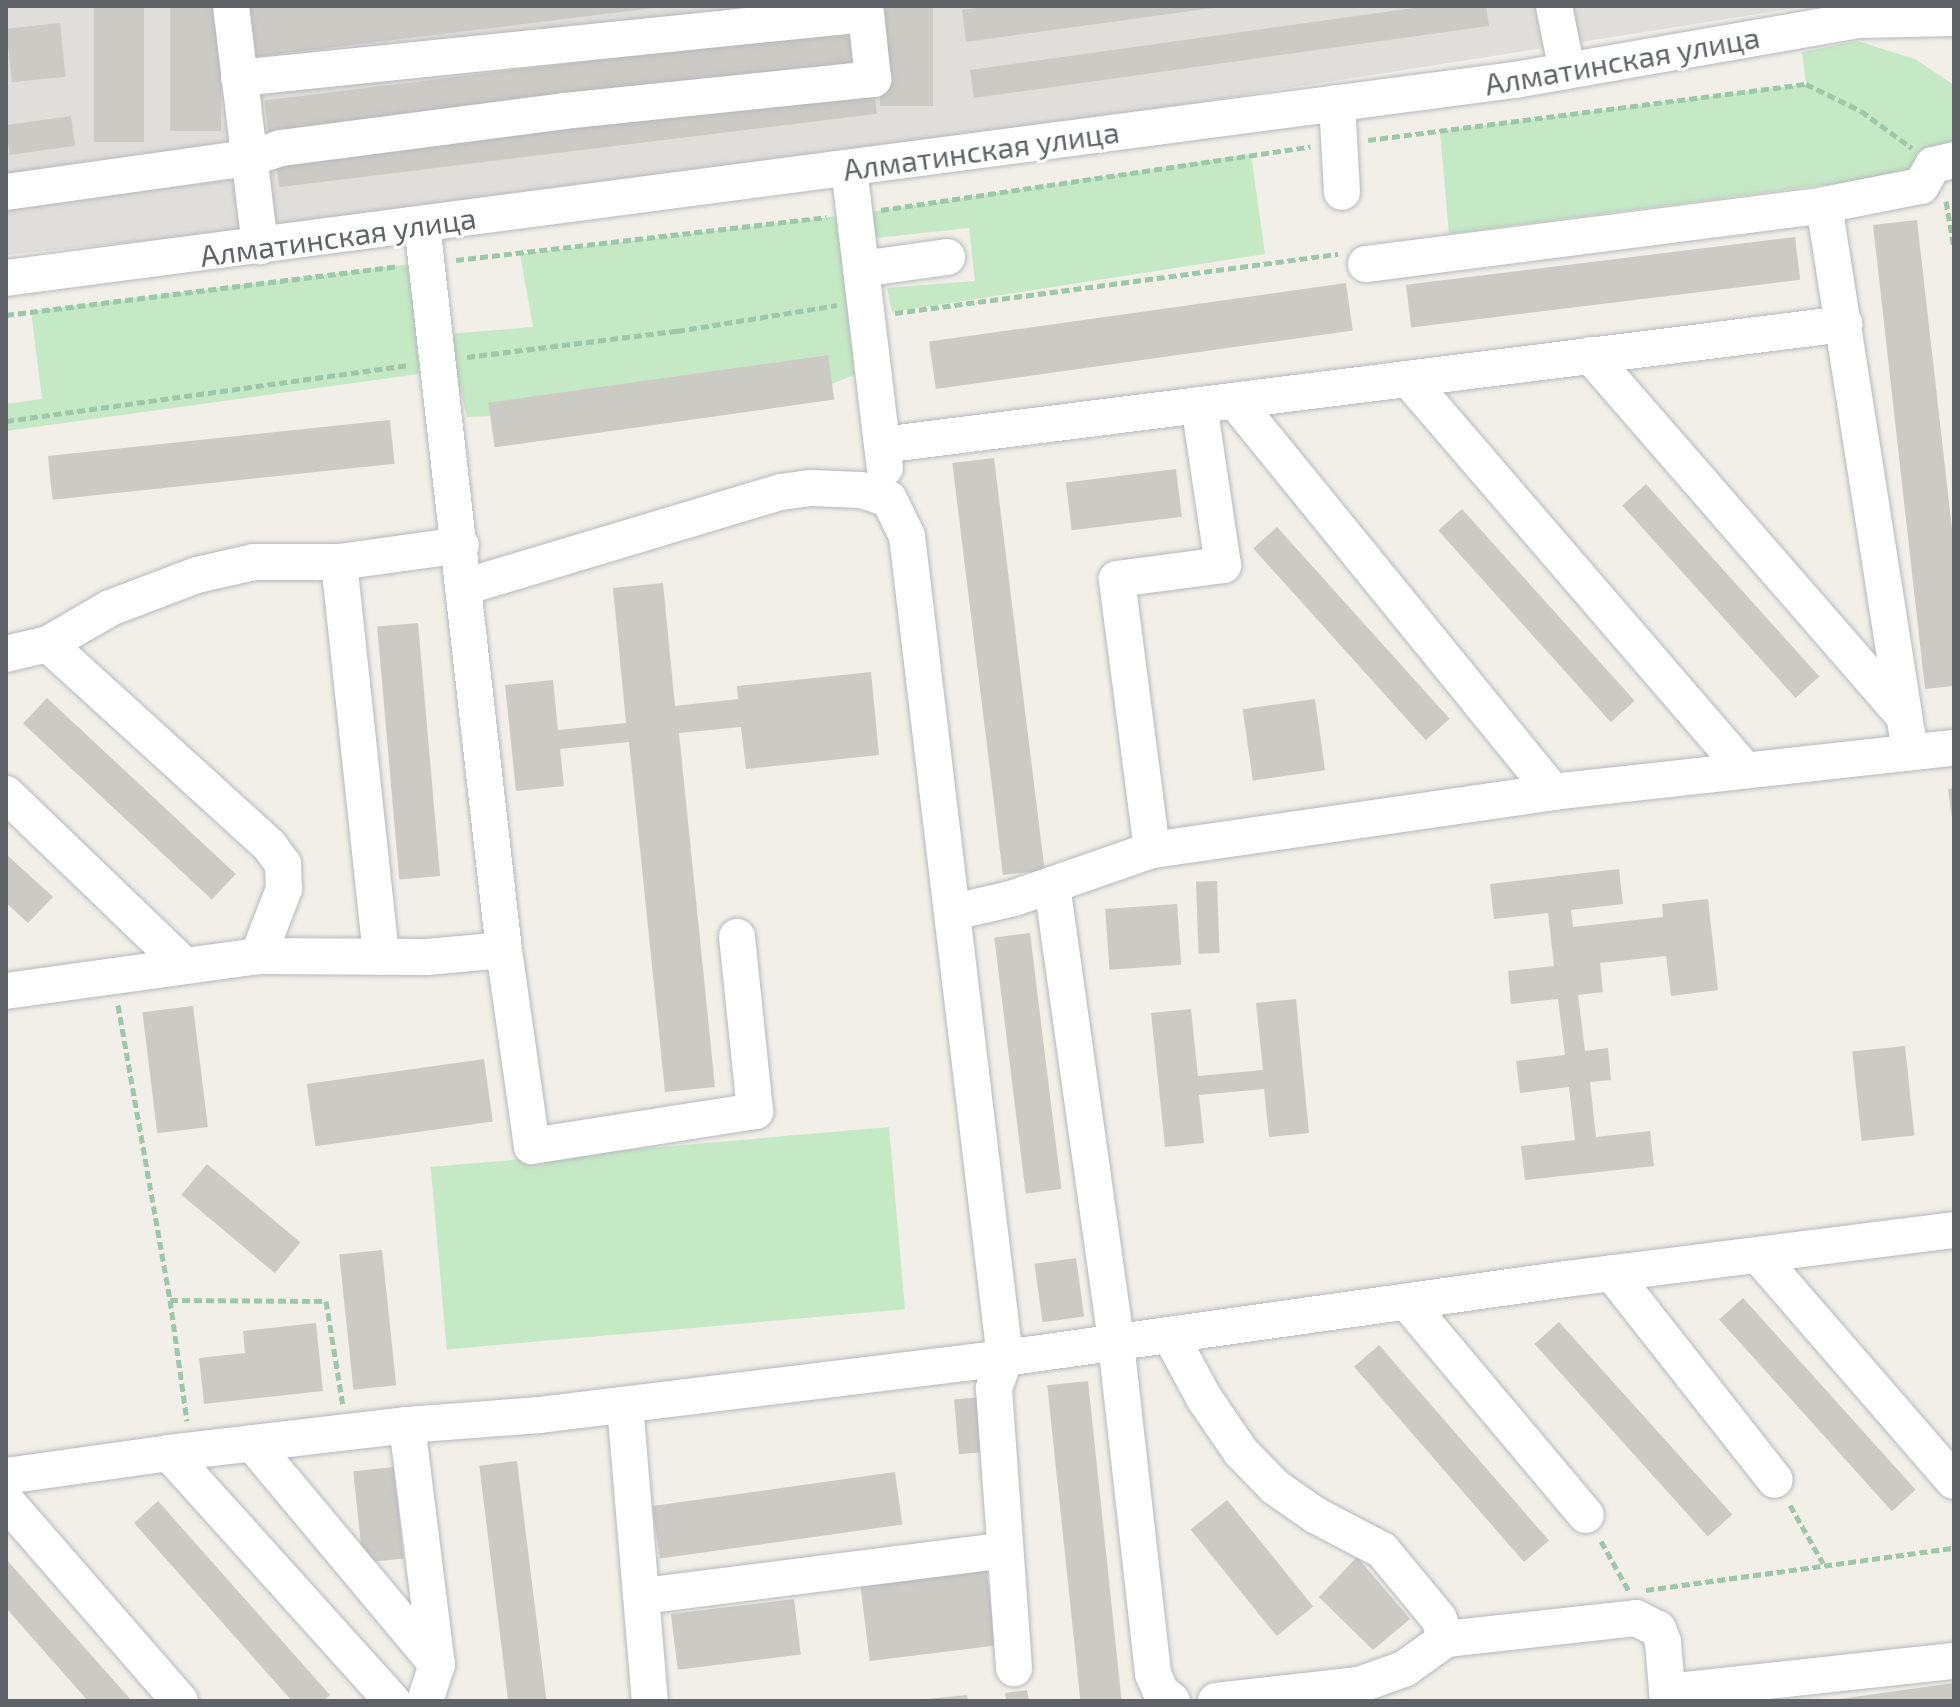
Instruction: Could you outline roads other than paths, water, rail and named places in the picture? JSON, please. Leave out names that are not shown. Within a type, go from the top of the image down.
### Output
[{"type":"street","points":[[231,6],[260,246]]},
{"type":"street","points":[[1554,6],[1567,71]]},
{"type":"street","points":[[6,192],[249,158],[281,148],[548,113],[873,79],[865,10],[239,78]]},
{"type":"street","name":"Алматинская улица","points":[[6,278],[1567,71],[1867,13],[1954,18]]},
{"type":"street","points":[[1337,103],[1342,192]]},
{"type":"street","points":[[1354,259],[1824,205],[1921,186],[1944,163]]},
{"type":"street","points":[[849,168],[889,499],[907,536],[1005,1358],[994,1389],[1014,1668]]},
{"type":"street","points":[[1824,205],[1910,752]]},
{"type":"street","points":[[422,224],[461,545],[504,950],[532,1146],[755,1111],[737,937]]},
{"type":"street","points":[[863,285],[947,257]]},
{"type":"street","points":[[882,445],[1844,324]]},
{"type":"street","points":[[1590,355],[1903,715]]},
{"type":"street","points":[[1410,381],[1744,769]]},
{"type":"street","points":[[1235,401],[1553,792]]},
{"type":"street","points":[[1152,850],[1117,579],[1223,565],[1199,405]]},
{"type":"street","points":[[464,587],[781,492],[811,488],[861,490],[889,499]]},
{"type":"street","points":[[6,654],[48,644],[110,608],[197,575],[254,562],[339,562],[461,545]]},
{"type":"street","points":[[339,562],[381,957]]},
{"type":"street","points":[[48,644],[269,845],[283,864],[284,889],[258,956]]},
{"type":"street","points":[[954,912],[1052,885],[1152,850],[1553,792],[1954,748]]},
{"type":"street","points":[[6,794],[185,966]]},
{"type":"street","points":[[1052,885],[1116,1343],[1153,1674],[1161,1692],[1172,1701]]},
{"type":"street","points":[[6,991],[258,956],[381,957],[504,950]]},
{"type":"street","points":[[6,1476],[252,1443],[625,1405],[1005,1358],[1612,1273],[1954,1230]]},
{"type":"street","points":[[1758,1255],[1954,1481]]},
{"type":"street","points":[[1612,1273],[1775,1480]]},
{"type":"street","points":[[1407,1302],[1586,1515]]},
{"type":"street","points":[[1170,1335],[1204,1398],[1241,1452],[1275,1487],[1315,1515],[1382,1550],[1439,1619],[1446,1639]]},
{"type":"street","points":[[625,1405],[650,1701]]},
{"type":"street","points":[[407,1425],[442,1701]]},
{"type":"street","points":[[252,1443],[437,1664]]},
{"type":"street","points":[[180,1452],[392,1701]]},
{"type":"street","points":[[6,1501],[180,1701]]},
{"type":"street","points":[[643,1596],[1005,1550]]},
{"type":"street","points":[[1216,1701],[1359,1685],[1404,1669],[1446,1639],[1636,1618],[1658,1629],[1663,1642],[1667,1697],[1954,1661]]},
{"type":"street","points":[[425,1701],[437,1664]]}]
